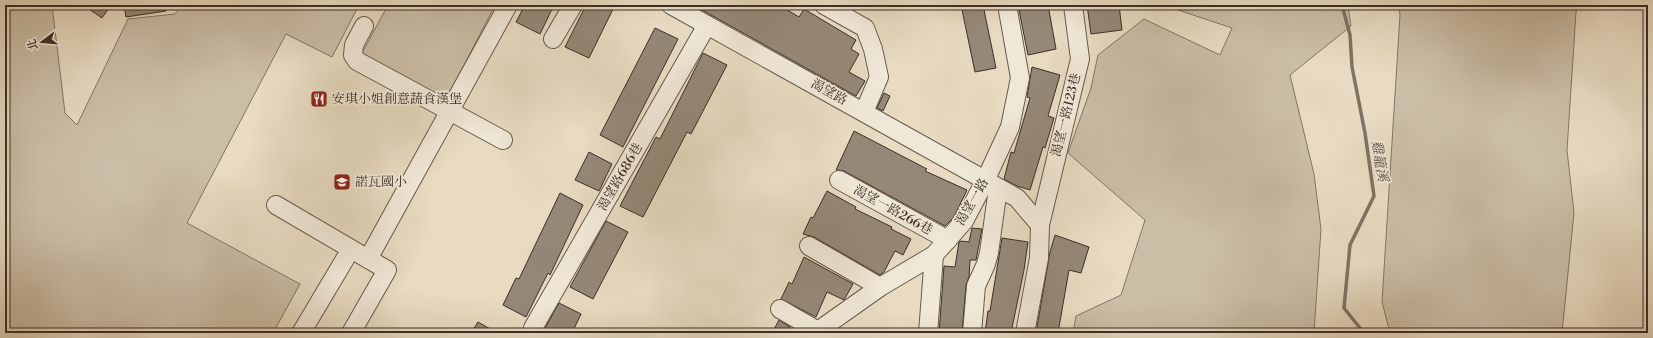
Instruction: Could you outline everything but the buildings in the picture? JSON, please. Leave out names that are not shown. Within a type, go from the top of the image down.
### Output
[{"type":"street","points":[[368,259],[508,5]]},
{"type":"street","points":[[553,39],[572,5]]},
{"type":"street","name":"渴望路","points":[[671,5],[1016,198],[1040,225]]},
{"type":"street","points":[[824,5],[864,28],[873,49],[879,77],[864,112]]},
{"type":"street","name":"渴望一路","points":[[817,332],[880,287],[934,256],[992,184],[1010,127],[1020,78],[1007,5]]},
{"type":"street","name":"渴望一路123巷","points":[[1025,333],[1039,258],[1040,225],[1080,59],[1073,5]]},
{"type":"street","name":"渴望路686巷","points":[[533,328],[707,25]]},
{"type":"street","points":[[364,26],[354,45],[353,55],[357,61],[503,140]]},
{"type":"street","name":"渴望一路266巷","points":[[839,180],[948,240]]},
{"type":"street","points":[[972,333],[976,286],[986,264],[989,253],[992,184]]},
{"type":"street","points":[[276,205],[387,270],[350,333]]},
{"type":"street","points":[[809,246],[880,287]]},
{"type":"street","points":[[301,333],[351,249]]},
{"type":"street","points":[[928,333],[934,256]]},
{"type":"street","points":[[780,309],[817,332]]},
{"type":"shaded area","points":[[5,5],[52,5],[65,113],[77,125],[128,19],[175,14],[182,5],[359,5],[332,57],[286,34],[187,223],[300,284],[273,333],[5,333]]},
{"type":"shaded area","points":[[388,5],[495,5],[446,100],[361,55]]},
{"type":"shaded area","points":[[1163,5],[1348,5],[1351,26],[1290,75],[1314,174],[1321,229],[1314,333],[1073,333],[1076,316],[1121,295],[1145,220],[1068,153],[1091,88],[1098,55],[1144,19],[1220,55],[1232,28]]},
{"type":"shaded area","points":[[1399,5],[1579,5],[1576,12],[1567,150],[1574,213],[1562,333],[1390,333],[1382,302],[1400,15]]},
{"type":"waterway","name":"雞籠溪","points":[[1342,5],[1350,35],[1352,67],[1365,133],[1374,196],[1350,245],[1344,308],[1364,333]]},
{"type":"place","name":"安琪小姐創意蔬食漢堡","points":[[319,99]]},
{"type":"place","name":"諾瓦國小","points":[[342,182]]}]
